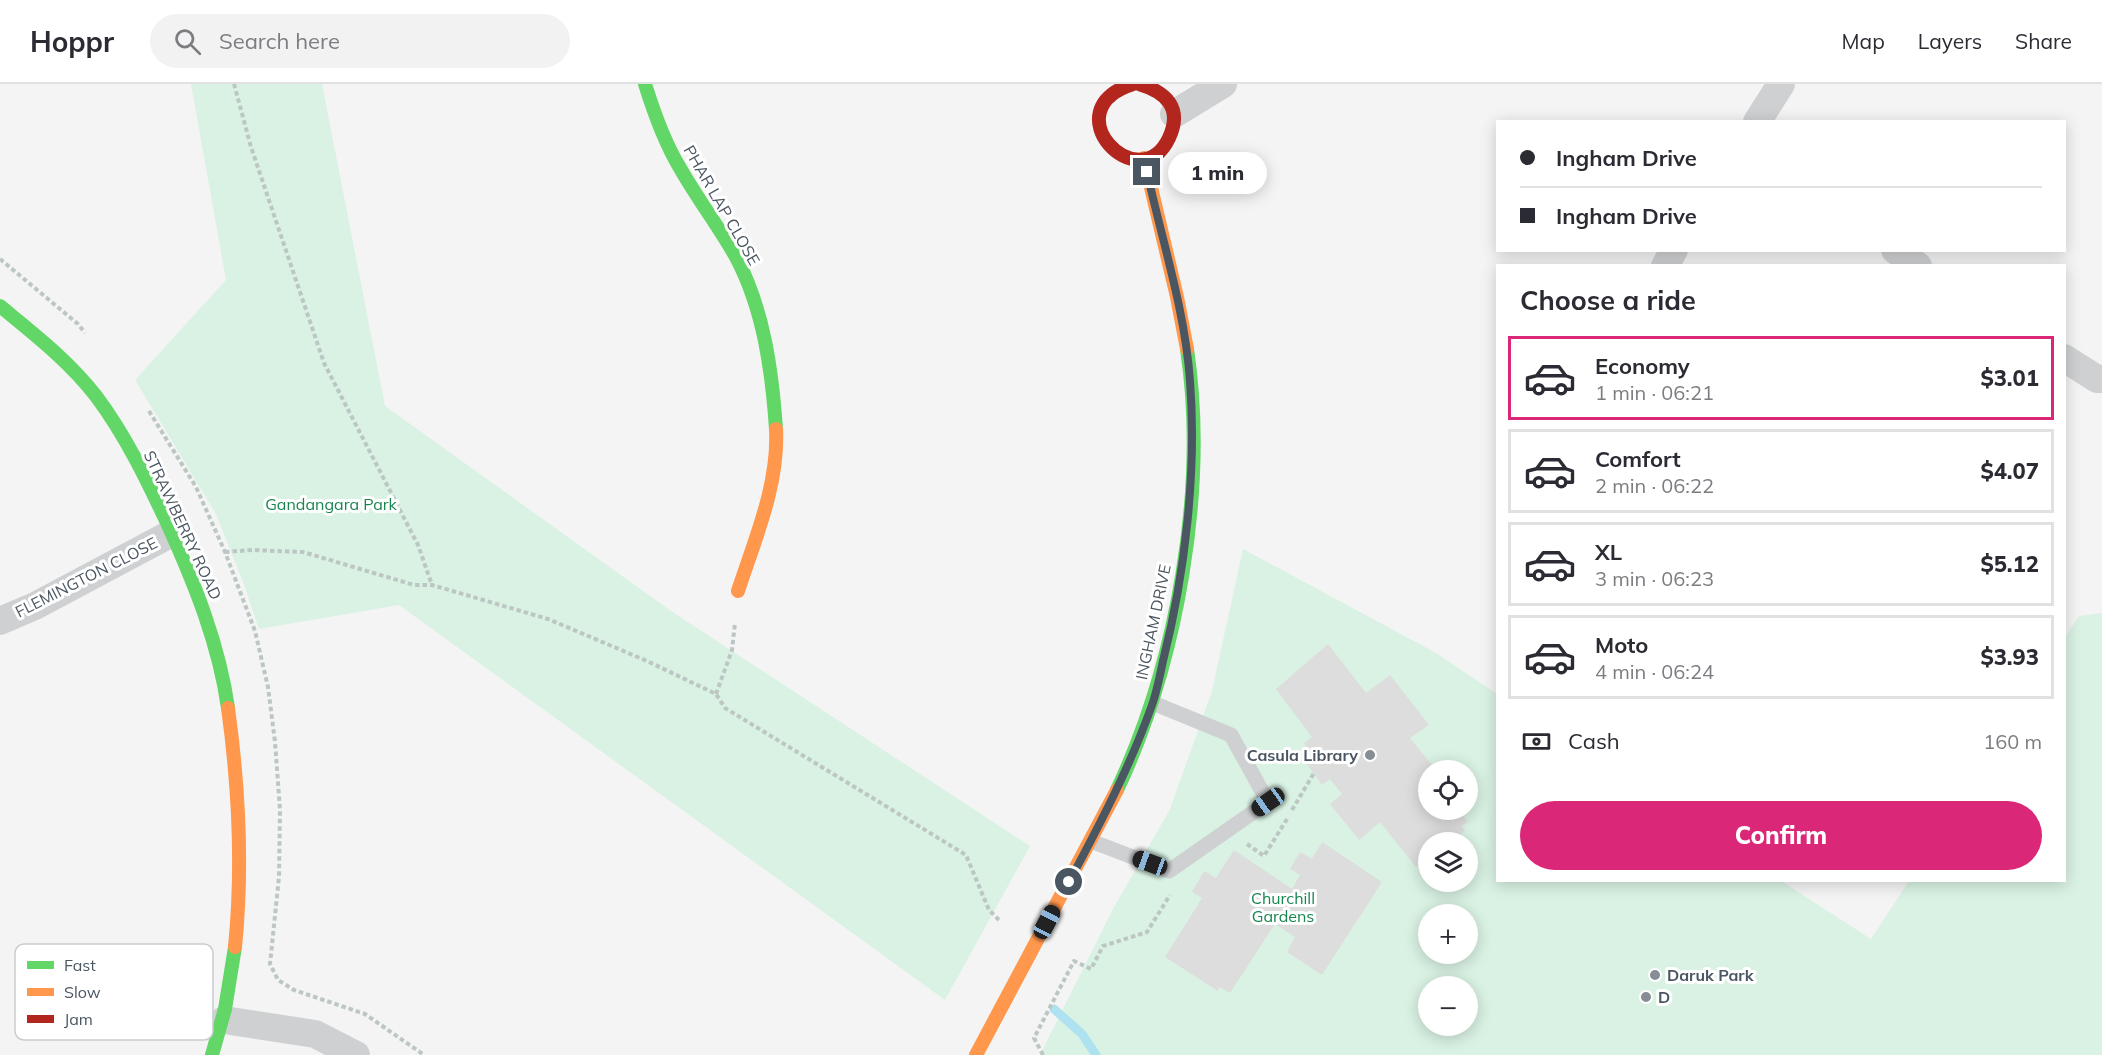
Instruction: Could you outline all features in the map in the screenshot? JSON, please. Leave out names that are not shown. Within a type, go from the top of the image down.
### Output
[{"type":"street","name":"PHAR LAP CLOSE","points":[[645,84],[655,118],[679,167],[736,258],[757,308],[773,380],[777,453],[763,516],[738,591]]},
{"type":"street","points":[[1133,84],[1114,87],[1101,110],[1100,121],[1104,140],[1110,148],[1123,156],[1144,158],[1160,152],[1169,141],[1175,126],[1174,114],[1164,95],[1156,89],[1138,84]]},
{"type":"street","points":[[1174,114],[1223,84]]},
{"type":"street","points":[[1758,120],[1781,84]]},
{"type":"street","name":"INGHAM DRIVE","points":[[976,1055],[1121,783],[1153,703],[1171,630],[1182,571],[1190,483],[1190,381],[1176,293],[1144,158]]},
{"type":"street","points":[[1898,252],[1915,264]]},
{"type":"street","name":"STRAWBERRY ROAD","points":[[0,306],[65,361],[106,409],[142,471],[172,533],[205,611],[218,656],[231,730],[238,807],[238,911],[224,1020],[212,1055]]},
{"type":"street","points":[[2066,359],[2097,379],[2102,379]]},
{"type":"street","name":"FLEMINGTON CLOSE","points":[[0,621],[34,606],[172,533]]},
{"type":"street","points":[[224,1020],[315,1034],[356,1055]]},
{"type":"lane","points":[[1091,841],[1169,871],[1268,802],[1231,735],[1153,703]]},
{"type":"path","points":[[234,84],[251,147],[324,363],[418,545],[432,585]]},
{"type":"path","points":[[424,1055],[365,1014],[294,990],[278,980],[270,964],[279,876],[280,810],[275,742],[268,687],[255,630],[225,552],[252,550],[303,552],[414,585],[432,585],[548,619],[647,660],[716,694],[725,708],[966,855],[989,910],[1000,921]]},
{"type":"path","points":[[716,694],[732,650],[738,591]]},
{"type":"path","points":[[1043,1055],[1034,1038],[1052,1001]]},
{"type":"green space","name":"Gandangara Park","points":[[191,84],[322,84],[385,406],[671,611],[1030,846],[945,1000],[399,605],[259,629],[216,514],[135,380],[226,280]]},
{"type":"green space","name":"Churchill Gardens","points":[[1243,549],[1436,653],[1496,693],[1496,882],[1783,882],[1871,939],[1908,882],[2066,882],[2066,636],[2079,616],[2102,613],[2102,1055],[1040,1055],[1113,909],[1170,809],[1212,691]]},
{"type":"building","name":"Casula Library","points":[[1328,644],[1366,693],[1390,675],[1429,725],[1410,738],[1428,760],[1418,760],[1418,820],[1466,820],[1468,822],[1462,826],[1465,831],[1418,832],[1418,866],[1416,867],[1380,822],[1359,840],[1330,804],[1342,794],[1330,779],[1322,785],[1306,763],[1314,757],[1304,743],[1312,737],[1276,689]]},
{"type":"building","points":[[1322,842],[1382,882],[1322,975],[1287,952],[1295,937],[1275,924],[1230,993],[1219,987],[1218,991],[1165,957],[1202,898],[1192,892],[1204,871],[1216,878],[1234,850],[1292,889],[1300,875],[1290,869],[1300,852],[1312,859]]},
{"type":"waterway","points":[[1054,1009],[1082,1034],[1096,1055]]},
{"type":"traffic: fast","points":[[645,84],[674,158],[736,257],[754,298],[769,363],[776,429]]},
{"type":"traffic: fast","points":[[0,306],[51,348],[86,383],[127,443],[169,527],[197,593],[219,661],[228,708]]},
{"type":"traffic: fast","points":[[1117,790],[1138,740],[1156,687],[1171,632],[1182,574],[1190,517],[1193,459],[1192,403],[1187,349]]},
{"type":"traffic: fast","points":[[212,1055],[225,1009],[235,947]]},
{"type":"traffic: slow","points":[[1144,158],[1187,349]]},
{"type":"traffic: slow","points":[[738,591],[770,491],[776,450],[776,429]]},
{"type":"traffic: slow","points":[[228,708],[239,828],[239,887],[235,947]]},
{"type":"traffic: slow","points":[[976,1055],[1117,790]]},
{"type":"traffic: jam","points":[[1133,84],[1110,96],[1100,112],[1100,129],[1109,144],[1123,155],[1139,160],[1155,155],[1169,138],[1174,118],[1173,110],[1164,97],[1149,87],[1139,84]]},
{"type":"place","name":"Casula Library","points":[[1370,755]]},
{"type":"place","name":"Daruk Park","points":[[1655,975]]},
{"type":"place","name":"D","points":[[1646,997]]},
{"type":"route","points":[[1069,882],[1121,783],[1153,703],[1171,630],[1182,571],[1190,483],[1190,381],[1176,293],[1147,172]]}]
